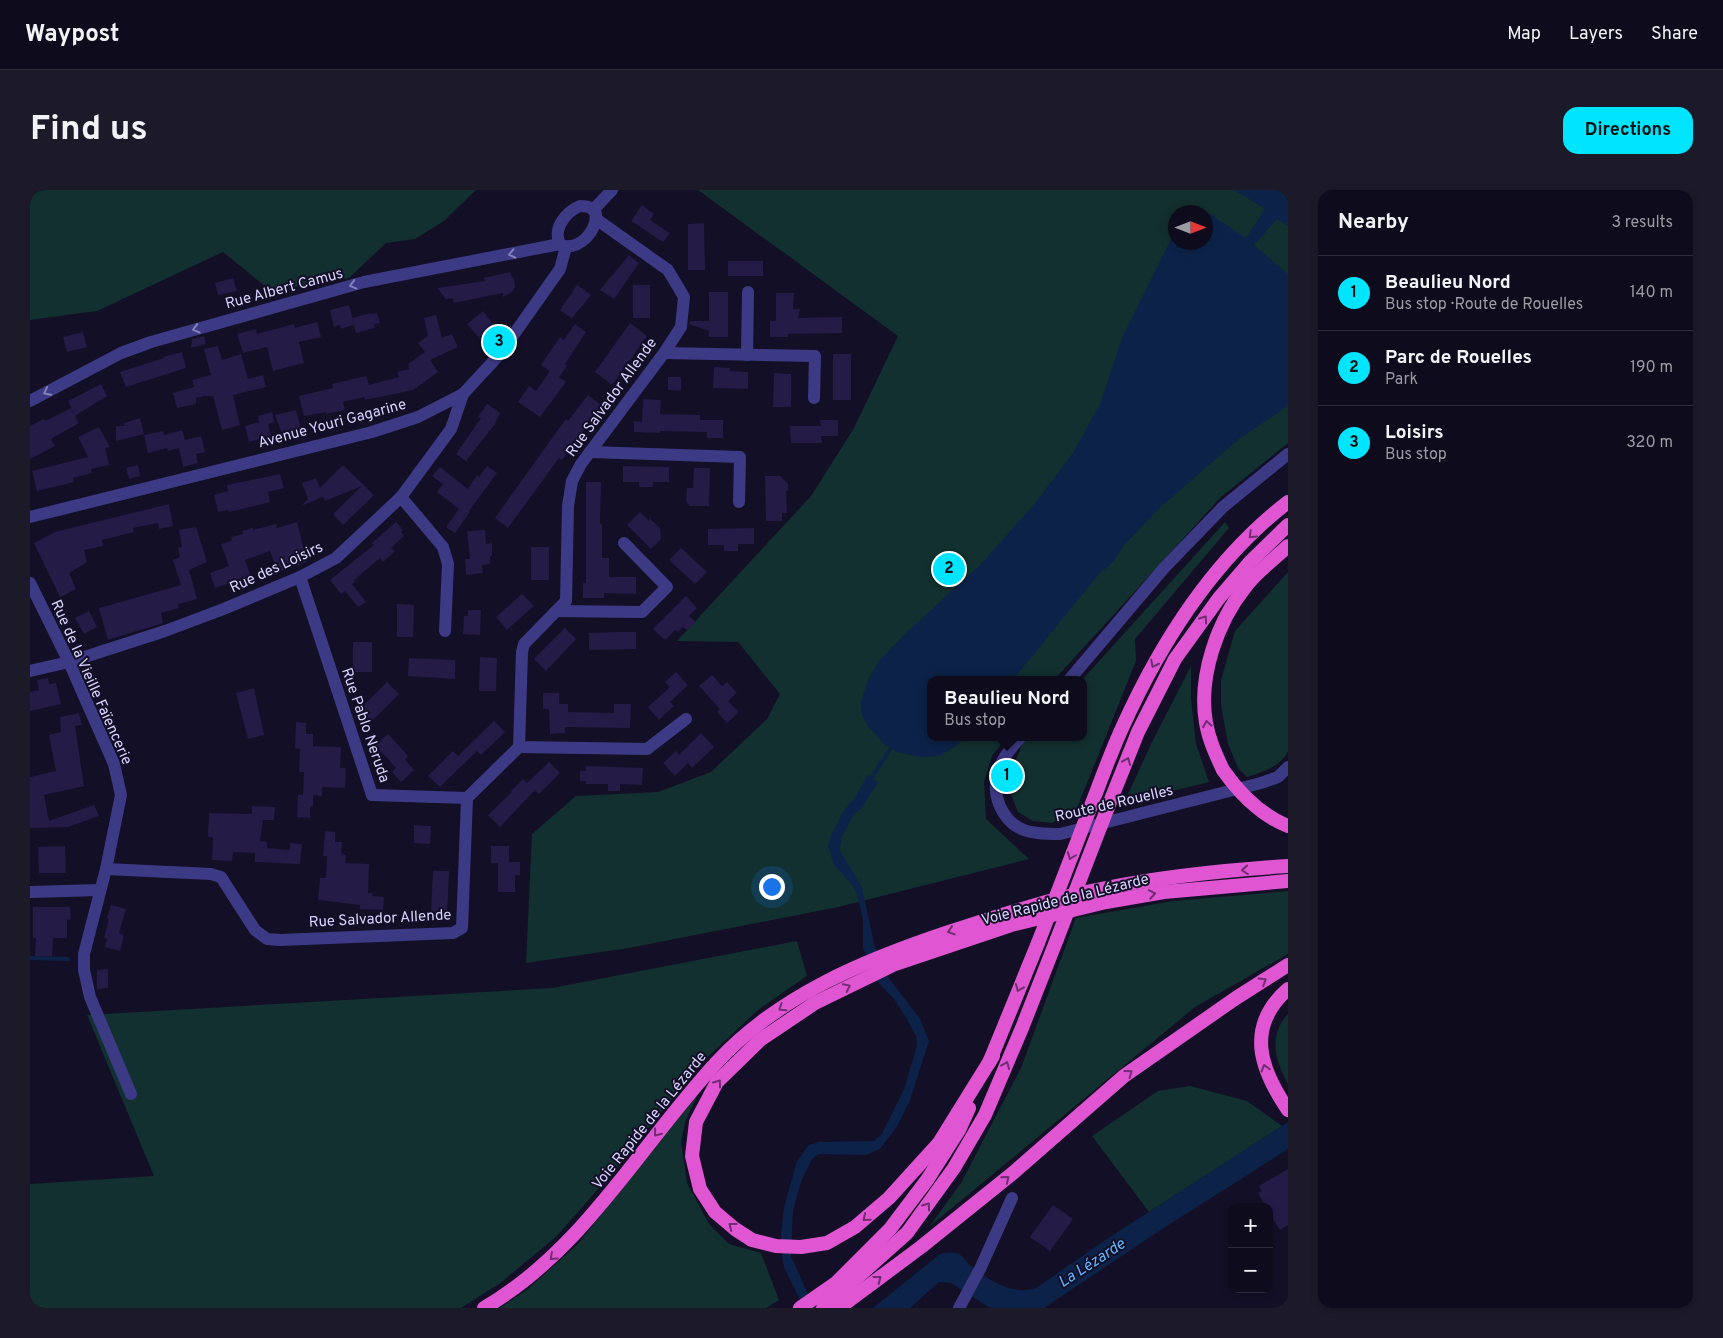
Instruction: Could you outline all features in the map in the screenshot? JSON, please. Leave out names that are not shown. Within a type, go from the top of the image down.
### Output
[{"type":"highway","points":[[819,1303],[836,1283],[890,1229],[927,1180],[959,1130],[992,1056],[1038,943],[1122,726],[1160,652],[1227,558],[1288,502]]},
{"type":"highway","points":[[800,1308],[819,1303],[907,1233],[954,1168],[985,1115],[1058,939],[1138,732],[1175,659],[1219,598],[1250,562],[1288,525]]},
{"type":"highway","points":[[1288,546],[1246,586],[1223,622],[1208,660],[1205,695],[1206,722],[1213,750],[1223,770],[1237,790],[1253,806],[1288,826]]},
{"type":"highway","name":"Voie Rapide de la Lézarde","points":[[484,1308],[502,1298],[533,1274],[578,1231],[612,1191],[687,1095],[720,1059],[749,1032],[787,1004],[828,980],[871,960],[1012,911],[1105,888],[1173,877],[1288,866]]},
{"type":"highway","name":"Voie Rapide de la Lézarde","points":[[992,1056],[939,1143],[889,1198],[855,1227],[827,1243],[801,1247],[776,1246],[752,1240],[714,1212],[700,1189],[692,1156],[696,1122],[717,1082],[760,1040],[815,1004],[895,964],[1011,926],[1106,902],[1164,892],[1288,881]]},
{"type":"highway","points":[[839,1308],[1013,1173],[1124,1076],[1236,998],[1288,965]]},
{"type":"highway","points":[[1288,989],[1277,998],[1270,1010],[1261,1041],[1266,1073],[1273,1089],[1288,1110]]},
{"type":"street","points":[[594,215],[587,206],[580,206],[566,215],[557,234],[563,246],[579,244],[585,240],[592,231],[594,215],[612,190]]},
{"type":"street","name":"Rue Salvador Allende","points":[[519,747],[522,652],[524,644],[566,601],[568,506],[572,481],[590,452],[664,353],[681,327],[684,297],[668,270],[594,215]]},
{"type":"street","name":"Avenue Youri Gagarine","points":[[30,517],[372,432],[418,417],[463,394],[500,354],[560,269],[563,246]]},
{"type":"street","name":"Rue Albert Camus","points":[[30,401],[121,353],[151,342],[364,282],[563,246]]},
{"type":"street","points":[[747,355],[748,292]]},
{"type":"street","points":[[664,353],[815,356],[814,398]]},
{"type":"street","name":"Rue des Loisirs","points":[[30,671],[68,662],[165,631],[300,578],[336,558],[401,497],[451,429],[463,394]]},
{"type":"street","points":[[590,452],[740,457],[739,502]]},
{"type":"street","points":[[1073,676],[1164,568],[1223,507],[1288,454]]},
{"type":"street","points":[[401,497],[443,547],[448,564],[445,632]]},
{"type":"street","points":[[556,611],[642,612],[666,587],[624,543]]},
{"type":"street","name":"Rue Pablo Neruda","points":[[300,578],[372,795],[466,798]]},
{"type":"street","name":"Rue de la Vieille Faïencerie","points":[[30,583],[114,764],[122,795],[106,869],[84,954],[84,970],[90,997],[131,1094]]},
{"type":"street","points":[[466,798],[519,747],[647,749],[686,719]]},
{"type":"street","name":"Route de Rouelles","points":[[1018,741],[1002,761],[997,775],[998,799],[1007,820],[1025,831],[1042,834],[1060,834],[1261,783],[1278,777],[1288,767]]},
{"type":"street","name":"Rue Salvador Allende","points":[[106,869],[211,874],[221,877],[256,930],[267,939],[454,933],[462,928],[466,798]]},
{"type":"street","points":[[30,892],[100,890]]},
{"type":"street","points":[[959,1308],[980,1269],[1012,1198]]},
{"type":"green space","points":[[30,190],[476,190],[444,221],[415,239],[386,243],[349,278],[271,291],[223,252],[97,311],[30,320]]},
{"type":"green space","points":[[698,190],[1288,190],[1288,443],[1221,497],[1058,676],[927,676],[927,741],[1004,741],[992,756],[984,782],[986,819],[1029,859],[838,907],[629,948],[526,963],[532,834],[576,796],[658,792],[711,772],[767,719],[780,694],[738,642],[677,641],[811,496],[854,428],[898,336]]},
{"type":"green space","points":[[1225,522],[1229,528],[1135,639],[1136,661],[1077,808],[1052,823],[1033,821],[1018,812],[1010,792],[1012,769],[1026,741],[1087,741],[1086,676]]},
{"type":"green space","points":[[1288,572],[1288,752],[1280,762],[1265,771],[1247,777],[1238,768],[1228,744],[1221,705],[1221,680],[1235,631]]},
{"type":"green space","points":[[1191,666],[1191,699],[1196,744],[1209,782],[1124,803],[1151,744]]},
{"type":"green space","points":[[1288,891],[1288,954],[1195,1007],[929,1227],[961,1183],[1021,1068],[1076,918],[1173,901]]},
{"type":"green space","points":[[797,941],[807,976],[759,1009],[699,1065],[617,1167],[557,1236],[499,1284],[461,1308],[30,1308],[30,1184],[154,1176],[87,1015],[552,988]]},
{"type":"green space","points":[[1288,1014],[1288,1084],[1277,1057],[1276,1039],[1282,1022]]},
{"type":"green space","points":[[1190,1086],[1247,1101],[1282,1126],[1149,1212],[1092,1136],[1158,1091]]},
{"type":"green space","points":[[700,1090],[685,1122],[681,1142],[687,1183],[709,1224],[729,1244],[761,1253],[779,1300],[766,1308],[500,1308],[528,1289],[578,1244]]},
{"type":"water","points":[[1234,190],[1288,190],[1288,226],[1277,219],[1254,245],[1288,274],[1288,406],[1239,439],[1162,506],[1124,545],[1112,563],[1098,575],[1016,676],[927,676],[927,741],[960,741],[956,746],[939,756],[920,757],[897,752],[885,745],[868,726],[861,713],[861,702],[867,682],[879,661],[903,636],[980,565],[1036,502],[1073,453],[1101,402],[1122,338],[1168,245],[1168,250],[1213,250],[1213,216],[1246,238],[1265,209]]},
{"type":"water","points":[[868,775],[878,782],[862,808],[855,813],[842,836],[840,850],[862,887],[874,944],[888,977],[920,1019],[929,1041],[910,1100],[898,1125],[880,1149],[866,1155],[819,1154],[812,1159],[802,1179],[793,1210],[791,1256],[814,1308],[804,1308],[784,1267],[781,1250],[784,1207],[797,1161],[809,1145],[819,1142],[874,1141],[882,1134],[904,1089],[917,1046],[916,1036],[907,1019],[894,999],[877,981],[863,948],[863,919],[857,894],[852,885],[834,865],[828,846],[832,833],[843,812],[856,796]]},
{"type":"water","points":[[30,956],[69,957],[70,961],[30,960]]},
{"type":"water","name":"La Lézarde","points":[[1288,1122],[1288,1149],[1159,1231],[1044,1308],[990,1308],[951,1283],[939,1282],[910,1308],[873,1308],[940,1254],[947,1253],[959,1254],[978,1271],[1001,1285],[1018,1290],[1036,1288],[1104,1241]]},
{"type":"building","points":[[642,205],[654,214],[650,220],[670,233],[663,242],[631,221]]},
{"type":"building","points":[[704,223],[705,270],[688,270],[688,224]]},
{"type":"building","points":[[629,255],[639,263],[614,299],[600,290]]},
{"type":"building","points":[[728,261],[763,261],[763,276],[728,276]]},
{"type":"building","points":[[510,272],[512,278],[514,278],[515,287],[512,292],[503,297],[503,293],[454,303],[453,298],[446,299],[437,288],[485,281],[484,278]]},
{"type":"building","points":[[233,278],[237,291],[218,295],[215,283]]},
{"type":"building","points":[[577,285],[591,295],[572,318],[560,310]]},
{"type":"building","points":[[633,285],[650,285],[650,318],[633,318]]},
{"type":"building","points":[[709,292],[728,292],[728,337],[709,337],[709,331],[689,324],[690,321],[709,321]]},
{"type":"building","points":[[776,293],[794,293],[793,309],[800,309],[798,318],[842,317],[842,333],[788,334],[788,337],[770,337],[770,321],[776,321]]},
{"type":"building","points":[[349,305],[354,325],[341,329],[340,325],[334,327],[330,310]]},
{"type":"building","points":[[483,311],[494,325],[479,338],[467,324]]},
{"type":"building","points":[[377,313],[380,323],[374,324],[375,328],[356,333],[352,318]]},
{"type":"building","points":[[436,315],[442,338],[452,334],[458,347],[430,360],[438,372],[413,390],[365,400],[364,397],[343,402],[345,410],[304,416],[299,396],[333,388],[332,384],[366,376],[369,385],[399,377],[397,372],[409,369],[408,364],[425,352],[418,343],[428,336],[424,318]]},
{"type":"building","points":[[317,322],[321,337],[299,342],[304,363],[273,371],[267,347],[243,353],[237,334],[256,329],[257,334],[294,324],[295,328]]},
{"type":"building","points":[[630,323],[647,336],[612,385],[595,372]]},
{"type":"building","points":[[575,324],[586,332],[565,364],[567,366],[559,377],[566,382],[540,417],[518,402],[529,386],[536,391],[550,371],[541,365],[560,337],[564,340]]},
{"type":"building","points":[[83,332],[87,347],[67,352],[63,337]]},
{"type":"building","points":[[204,336],[206,344],[191,348],[192,339]]},
{"type":"building","points":[[218,346],[222,360],[241,354],[248,379],[263,375],[266,387],[233,395],[240,425],[222,430],[213,396],[196,398],[196,404],[177,408],[173,393],[194,387],[192,380],[211,375],[204,349]]},
{"type":"building","points":[[182,352],[186,368],[126,387],[120,372]]},
{"type":"building","points":[[833,354],[851,354],[851,400],[833,400]]},
{"type":"building","points":[[714,367],[730,368],[730,371],[748,372],[748,389],[713,388]]},
{"type":"building","points":[[774,373],[791,374],[791,407],[773,407]]},
{"type":"building","points":[[668,377],[681,377],[681,391],[668,390]]},
{"type":"building","points":[[101,384],[107,396],[75,416],[68,401]]},
{"type":"building","points":[[588,395],[601,405],[562,460],[559,458],[508,528],[495,518],[566,419],[568,421]]},
{"type":"building","points":[[643,399],[661,400],[660,414],[700,415],[700,420],[723,420],[723,438],[707,438],[707,432],[634,432],[634,421],[642,422]]},
{"type":"building","points":[[487,404],[500,413],[495,424],[466,461],[456,454],[481,418],[478,417]]},
{"type":"building","points":[[71,408],[79,423],[51,439],[55,446],[30,459],[30,426]]},
{"type":"building","points":[[296,410],[301,429],[282,434],[275,415]]},
{"type":"building","points":[[272,412],[274,422],[268,424],[271,436],[249,442],[245,426],[259,422],[258,416]]},
{"type":"building","points":[[140,418],[144,434],[116,441],[116,426],[125,426],[124,423]]},
{"type":"building","points":[[820,420],[838,420],[838,436],[821,436],[822,443],[791,443],[790,426],[821,426]]},
{"type":"building","points":[[99,427],[110,447],[105,448],[109,465],[91,469],[92,473],[73,478],[74,482],[37,491],[32,471],[88,457],[78,437]]},
{"type":"building","points":[[182,430],[185,440],[201,436],[205,452],[196,454],[198,463],[183,467],[179,448],[168,451],[167,448],[148,453],[144,435],[163,431],[164,435]]},
{"type":"building","points":[[138,465],[140,476],[129,479],[126,468]]},
{"type":"building","points":[[343,465],[374,495],[343,525],[333,514],[362,486],[325,501],[323,497],[301,506],[308,499],[302,483],[316,478],[320,488]]},
{"type":"building","points":[[487,466],[497,473],[455,533],[446,527],[459,509],[437,492],[443,484],[432,476],[440,467],[468,489],[477,475],[479,477]]},
{"type":"building","points":[[623,466],[669,467],[669,482],[653,482],[653,487],[639,487],[639,482],[623,482]]},
{"type":"building","points":[[694,468],[710,468],[709,506],[690,506],[686,502],[687,488],[693,488]]},
{"type":"building","points":[[280,474],[284,488],[268,492],[270,502],[229,512],[228,510],[218,512],[214,495],[228,491],[227,485]]},
{"type":"building","points":[[765,476],[780,476],[788,484],[788,491],[786,491],[787,513],[782,513],[782,521],[766,521]]},
{"type":"building","points":[[586,482],[601,482],[600,524],[602,524],[602,558],[609,558],[609,577],[636,577],[636,594],[604,593],[604,598],[583,598],[583,583],[586,583]]},
{"type":"building","points":[[169,504],[173,526],[159,529],[158,523],[133,528],[134,532],[102,540],[103,546],[84,550],[87,562],[69,573],[76,589],[60,597],[34,543],[55,532]]},
{"type":"building","points":[[640,512],[660,528],[661,539],[651,549],[627,525]]},
{"type":"building","points":[[297,522],[307,562],[278,572],[270,551],[245,560],[253,583],[244,586],[241,579],[215,588],[210,573],[229,566],[221,544],[232,541],[231,537],[243,534],[242,531],[276,524],[277,528]]},
{"type":"building","points":[[396,522],[403,530],[401,532],[404,536],[391,548],[395,551],[383,562],[380,558],[354,580],[355,582],[352,584],[366,602],[358,607],[345,591],[341,594],[330,580],[374,545],[372,543]]},
{"type":"building","points":[[196,527],[207,562],[189,570],[197,599],[178,604],[179,608],[161,613],[163,623],[108,640],[99,608],[181,585],[173,560],[180,557],[178,548],[182,547],[179,530]]},
{"type":"building","points":[[754,528],[754,544],[738,544],[738,551],[724,551],[724,545],[708,545],[708,529]]},
{"type":"building","points":[[485,530],[486,544],[492,543],[490,564],[482,565],[483,573],[466,575],[465,559],[470,559],[467,531]]},
{"type":"building","points":[[531,547],[549,547],[549,580],[531,580]]},
{"type":"building","points":[[681,548],[707,572],[695,584],[669,560]]},
{"type":"building","points":[[522,594],[534,606],[507,630],[496,617]]},
{"type":"building","points":[[686,596],[697,608],[689,616],[696,622],[687,630],[683,627],[678,632],[675,630],[665,640],[653,629]]},
{"type":"building","points":[[397,604],[414,605],[413,637],[397,637]]},
{"type":"building","points":[[468,610],[481,610],[480,635],[463,634],[464,616],[468,616]]},
{"type":"building","points":[[89,611],[97,627],[84,634],[75,618]]},
{"type":"building","points":[[565,628],[576,639],[546,671],[534,659]]},
{"type":"building","points":[[636,632],[636,649],[589,650],[589,633]]},
{"type":"building","points":[[353,642],[372,642],[372,672],[353,672]]},
{"type":"building","points":[[480,657],[497,658],[496,691],[479,691]]},
{"type":"building","points":[[409,658],[455,660],[455,679],[408,676]]},
{"type":"building","points":[[676,672],[688,685],[670,702],[674,706],[659,720],[648,707],[670,687],[665,682]]},
{"type":"building","points":[[712,675],[722,686],[727,682],[737,693],[728,701],[739,712],[727,723],[717,712],[720,709],[699,686]]},
{"type":"building","points":[[48,678],[49,684],[56,683],[61,704],[30,711],[30,692],[39,690],[37,680]]},
{"type":"building","points":[[387,682],[399,694],[367,726],[355,714]]},
{"type":"building","points":[[254,688],[264,735],[248,739],[236,693]]},
{"type":"building","points":[[543,693],[559,693],[559,704],[568,704],[568,712],[614,713],[614,704],[631,704],[630,728],[565,727],[565,733],[550,734],[549,709],[543,709]]},
{"type":"building","points":[[79,713],[82,725],[75,726],[84,786],[44,795],[49,821],[94,805],[99,816],[68,827],[30,828],[30,777],[56,771],[49,735],[61,732],[60,717]]},
{"type":"building","points":[[494,721],[505,732],[481,755],[477,751],[440,787],[428,776],[453,751],[458,756]]},
{"type":"building","points":[[296,722],[306,723],[306,734],[313,734],[313,746],[341,747],[340,768],[346,768],[345,788],[322,787],[322,796],[313,795],[313,807],[310,806],[310,818],[297,817],[298,795],[303,795],[304,772],[299,772],[300,749],[295,748]]},
{"type":"building","points":[[701,733],[714,747],[692,768],[688,763],[675,776],[663,763],[676,751],[679,755]]},
{"type":"building","points":[[388,734],[408,756],[405,760],[414,770],[401,782],[392,772],[396,768],[375,745]]},
{"type":"building","points":[[549,762],[560,773],[539,794],[535,790],[500,827],[488,815],[523,779],[527,783]]},
{"type":"building","points":[[586,766],[643,768],[642,785],[620,784],[620,791],[608,791],[608,784],[586,784],[586,781],[580,781],[580,771],[586,771]]},
{"type":"building","points":[[252,806],[275,807],[274,820],[263,820],[260,841],[267,842],[267,848],[290,850],[290,843],[302,844],[300,864],[255,862],[255,853],[233,852],[232,861],[212,860],[213,837],[208,837],[209,813],[252,814]]},
{"type":"building","points":[[414,825],[431,826],[430,844],[414,843]]},
{"type":"building","points":[[325,831],[335,832],[335,842],[342,842],[341,854],[346,855],[345,863],[369,864],[368,893],[373,893],[372,896],[384,897],[383,910],[360,909],[360,905],[318,900],[320,878],[326,878],[327,856],[323,856]]},
{"type":"building","points":[[65,846],[66,873],[39,873],[38,847]]},
{"type":"building","points":[[491,846],[509,846],[509,862],[520,862],[520,875],[515,875],[515,892],[498,892],[498,863],[491,863]]},
{"type":"building","points":[[433,871],[449,871],[447,914],[431,913]]},
{"type":"building","points":[[111,905],[126,909],[119,933],[124,935],[120,951],[105,947],[107,939],[104,938]]},
{"type":"building","points":[[33,907],[70,907],[71,919],[67,920],[67,938],[53,938],[52,956],[35,956],[36,938],[33,938]]},
{"type":"building","points":[[108,969],[108,988],[97,989],[97,970]]},
{"type":"building","points":[[1288,1169],[1288,1225],[1280,1230],[1273,1219],[1273,1203],[1264,1203],[1258,1193],[1262,1191],[1259,1186]]},
{"type":"building","points":[[1053,1205],[1073,1219],[1050,1251],[1030,1237]]},
{"type":"waterway","points":[[869,782],[891,748]]},
{"type":"place","name":"Loisirs","points":[[499,342]]},
{"type":"place","name":"Parc de Rouelles","points":[[949,569]]},
{"type":"place","name":"Beaulieu Nord","points":[[1007,776]]}]
